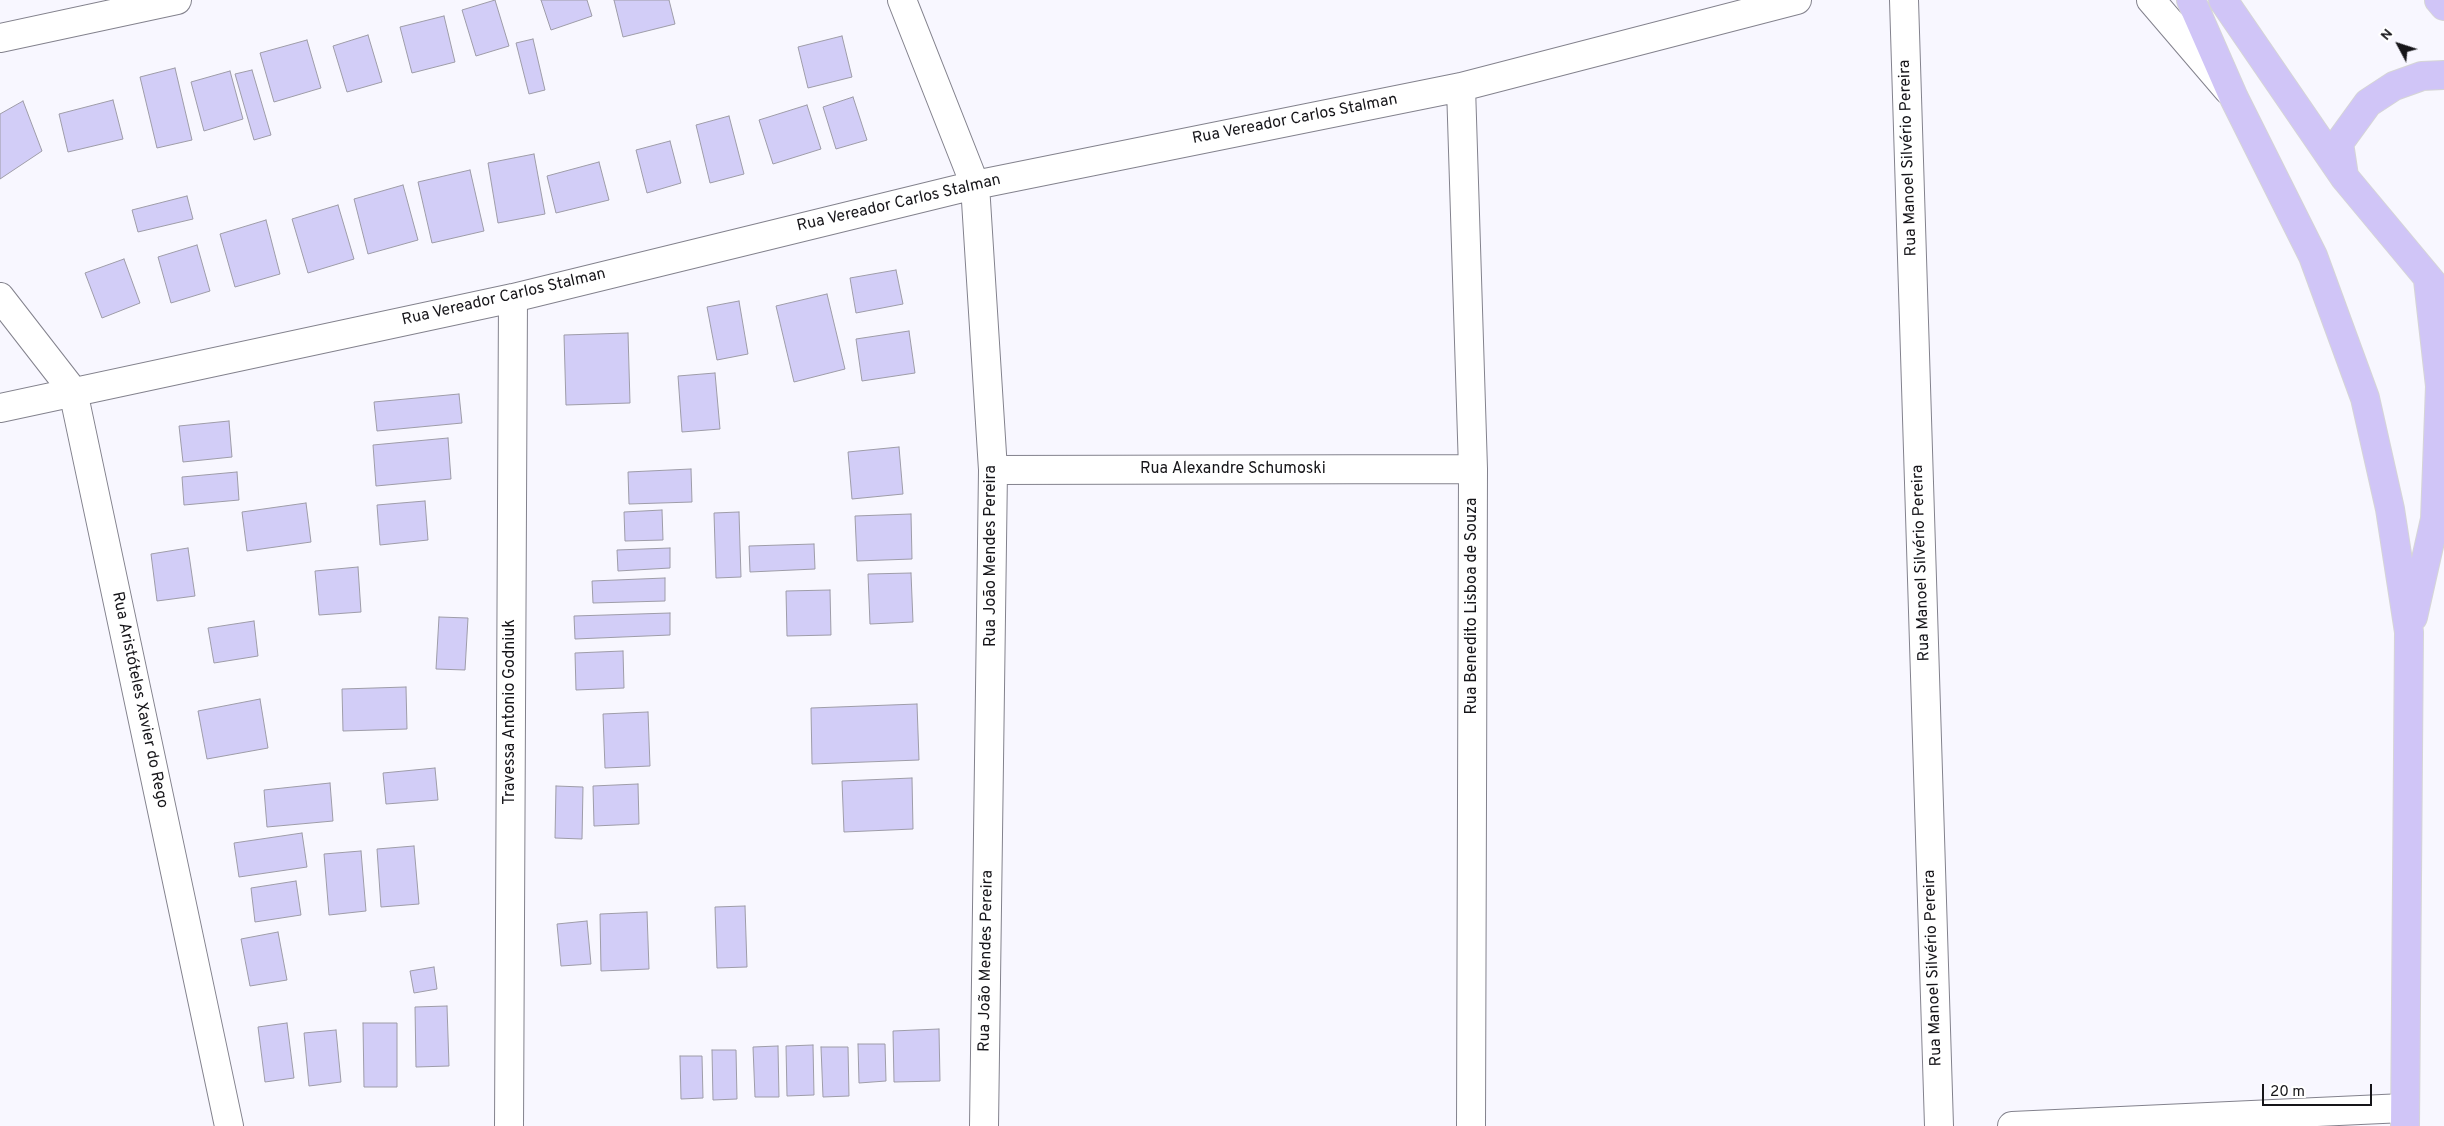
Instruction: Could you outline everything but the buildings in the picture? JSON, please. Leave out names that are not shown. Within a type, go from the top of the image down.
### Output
[{"type":"main road","points":[[2191,0],[2234,98],[2313,256],[2365,398],[2390,510],[2409,632],[2405,1117]]},
{"type":"main road","points":[[2223,0],[2345,178],[2436,288],[2440,386],[2435,519],[2409,632]]},
{"type":"main road","points":[[2438,0],[2444,6]]},
{"type":"main road","points":[[2345,178],[2339,143],[2368,103],[2394,86],[2422,76],[2444,75]]},
{"type":"street","points":[[0,38],[177,0]]},
{"type":"street","name":"Rua João Mendes Pereira","points":[[902,0],[976,185],[993,470],[984,1126]]},
{"type":"street","name":"Rua Vereador Carlos Stalman","points":[[0,408],[73,390],[512,298],[976,185],[1461,87],[1797,0]]},
{"type":"street","name":"Rua Manoel Silvério Pereira","points":[[1904,0],[1939,1126]]},
{"type":"street","points":[[2151,0],[2234,98]]},
{"type":"street","name":"Rua Benedito Lisboa de Souza","points":[[1461,87],[1473,469],[1471,1126]]},
{"type":"street","name":"Rua Aristóteles Xavier do Rego","points":[[0,297],[73,390],[230,1126]]},
{"type":"street","name":"Travessa Antonio Godniuk","points":[[509,1126],[512,298]]},
{"type":"street","name":"Rua Alexandre Schumoski","points":[[993,470],[1473,469]]},
{"type":"street","points":[[2012,1126],[2405,1117]]}]
